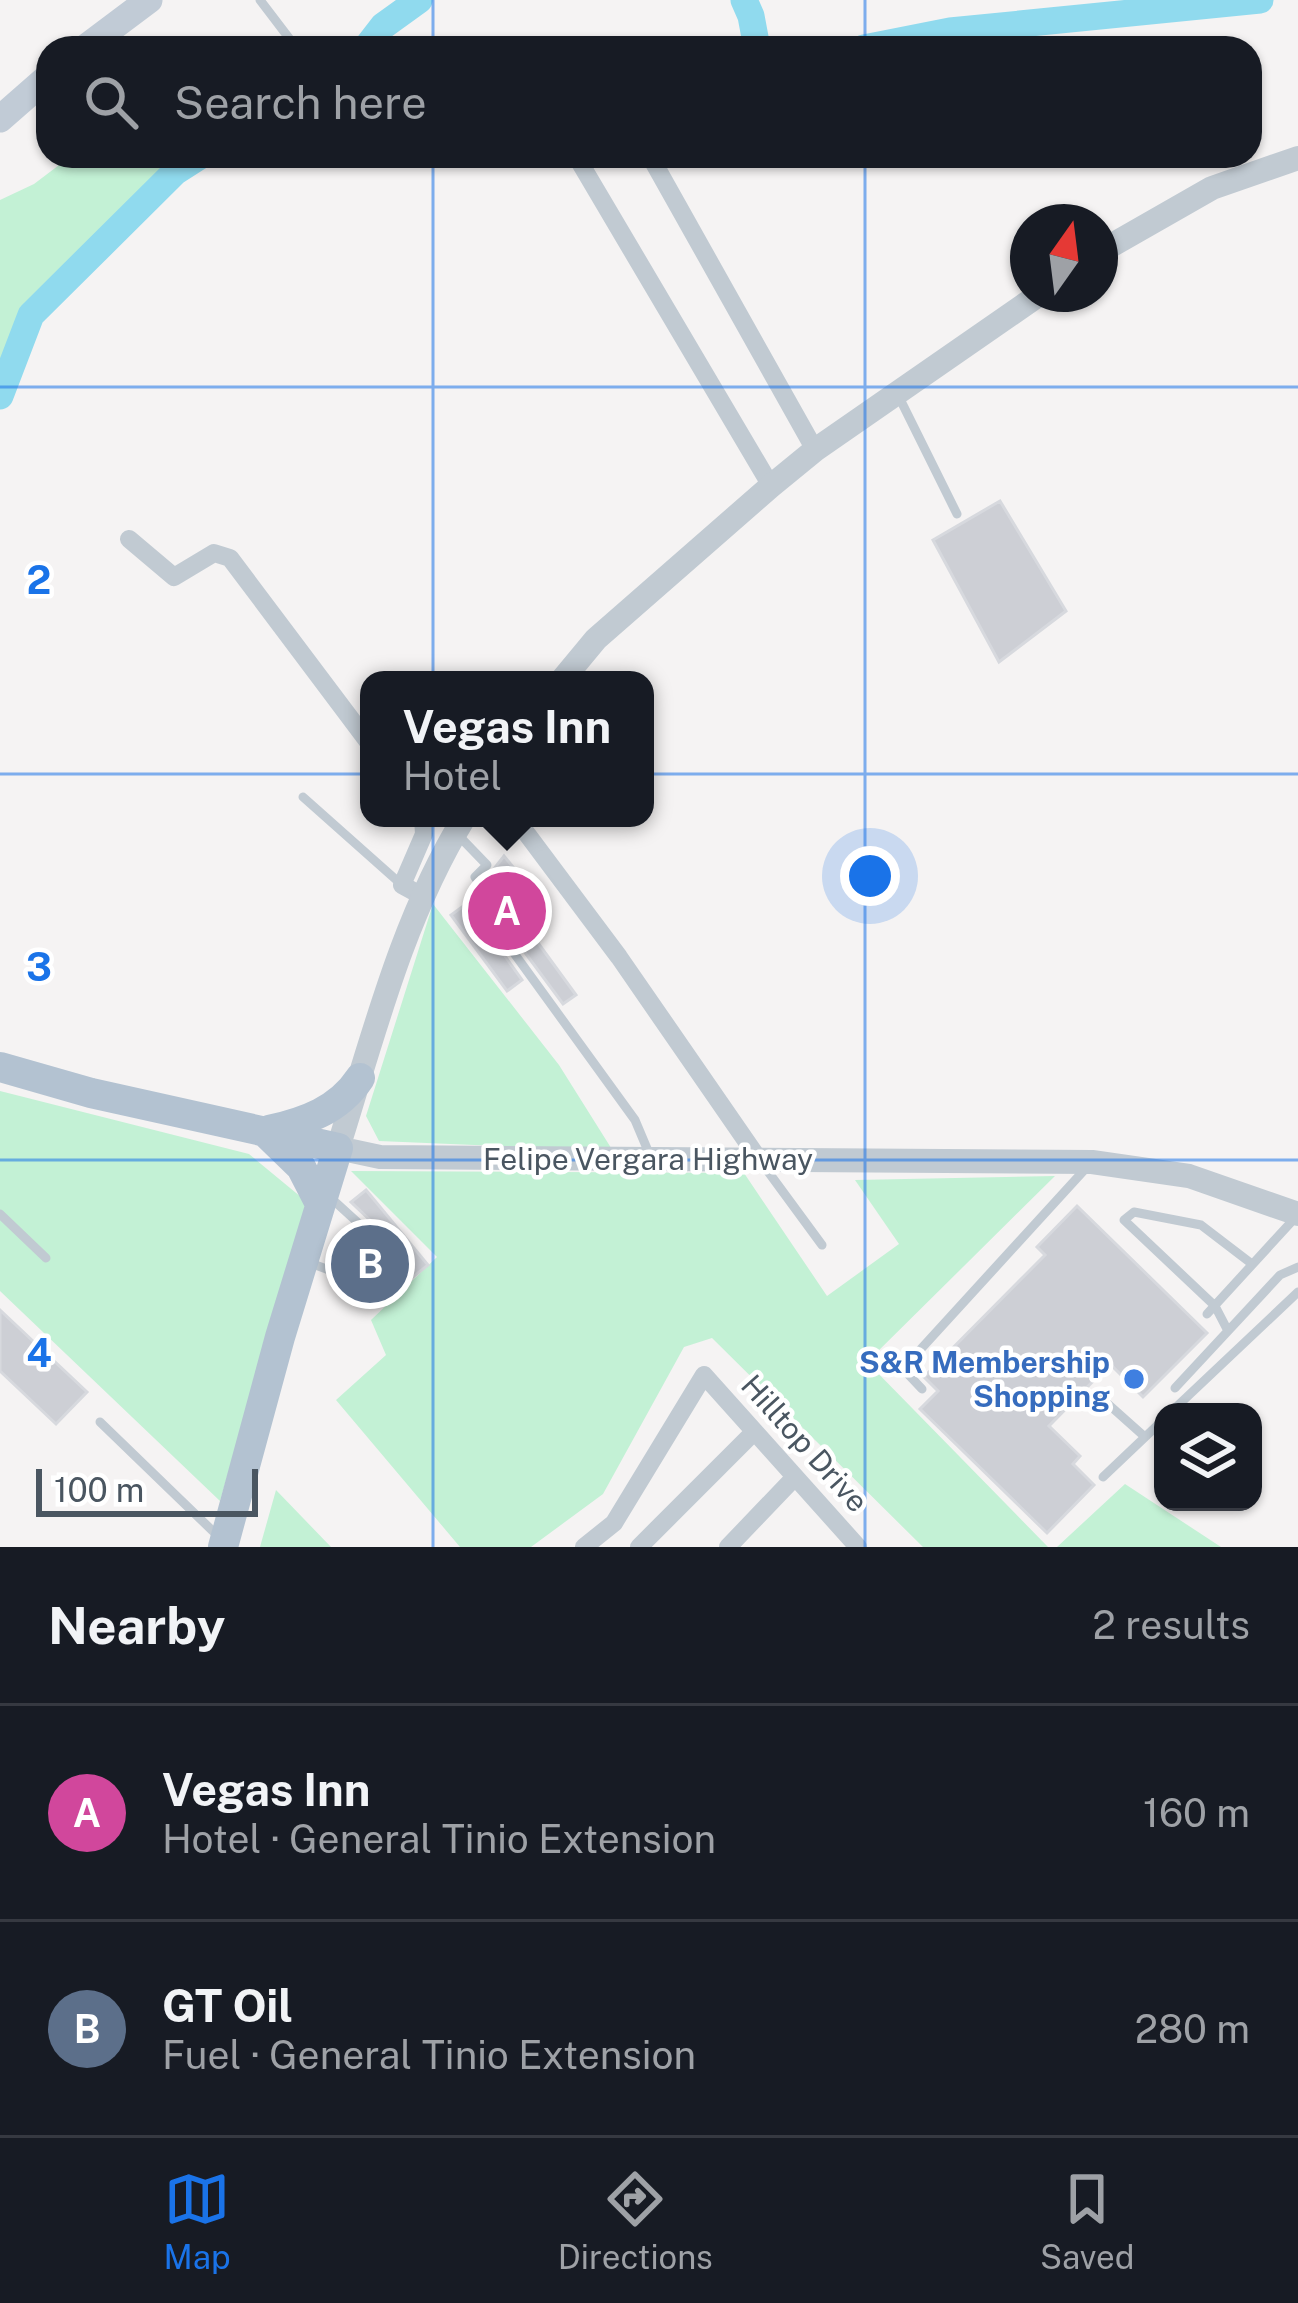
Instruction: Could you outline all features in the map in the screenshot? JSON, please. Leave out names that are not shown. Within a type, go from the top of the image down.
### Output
[{"type":"main road","points":[[102,36],[149,0]]},
{"type":"main road","points":[[0,118],[36,87]]},
{"type":"main road","name":"Felipe Vergara Highway","points":[[0,1067],[92,1093],[338,1148]]},
{"type":"main road","points":[[263,1131],[318,1115],[350,1094],[360,1078]]},
{"type":"main road","points":[[263,1131],[302,1167],[321,1197]]},
{"type":"main road","points":[[224,1545],[302,1260],[338,1148]]},
{"type":"street","points":[[1118,242],[1212,188],[1298,158]]},
{"type":"street","points":[[583,168],[771,486]]},
{"type":"street","points":[[657,168],[815,450]]},
{"type":"street","points":[[569,671],[596,639],[815,450],[1015,312]]},
{"type":"street","points":[[129,539],[174,578],[214,553],[230,558],[360,731]]},
{"type":"street","points":[[338,1148],[388,985],[413,891],[424,827]]},
{"type":"street","points":[[413,891],[458,827]]},
{"type":"street","points":[[522,827],[619,957],[760,1161]]},
{"type":"street","name":"Felipe Vergara Highway","points":[[338,1148],[380,1156],[1092,1162],[1189,1176],[1298,1214]]},
{"type":"street","name":"Hilltop Drive","points":[[584,1547],[614,1523],[704,1375],[858,1547]]},
{"type":"street","points":[[623,1508],[645,1541],[754,1432]]},
{"type":"street","points":[[731,1546],[794,1478]]},
{"type":"lane","points":[[260,0],[287,36]]},
{"type":"lane","points":[[898,395],[957,514]]},
{"type":"lane","points":[[303,797],[413,891]]},
{"type":"lane","points":[[460,827],[487,865],[475,877],[493,902],[498,931],[635,1120],[652,1160]]},
{"type":"lane","points":[[760,1161],[822,1245]]},
{"type":"lane","points":[[922,1389],[905,1371],[909,1362],[1092,1162]]},
{"type":"lane","points":[[302,1260],[370,1286],[389,1251],[321,1197]]},
{"type":"lane","points":[[1228,1331],[1124,1225],[1126,1215],[1134,1212],[1201,1225],[1252,1264]]},
{"type":"lane","points":[[0,1214],[46,1258]]},
{"type":"lane","points":[[1211,1310],[1298,1214]]},
{"type":"lane","points":[[1175,1388],[1280,1275],[1298,1267]]},
{"type":"lane","points":[[1181,1403],[1298,1292]]},
{"type":"lane","points":[[1099,1396],[1144,1437]]},
{"type":"lane","points":[[100,1422],[224,1545]]},
{"type":"lane","points":[[1103,1477],[1154,1428]]},
{"type":"green space","points":[[55,168],[166,168],[19,316],[0,365],[0,200]]},
{"type":"green space","points":[[433,904],[559,1065],[613,1151],[379,1141],[366,1116]]},
{"type":"green space","points":[[0,1091],[249,1154],[307,1202],[220,1501],[0,1291]]},
{"type":"green space","points":[[351,1171],[744,1173],[827,1296],[899,1244],[855,1180],[1055,1176],[867,1362],[1048,1547],[923,1547],[712,1338],[684,1347],[603,1494],[531,1547],[460,1547],[336,1400],[386,1355],[371,1320],[437,1257]]},
{"type":"green space","points":[[1125,1484],[1154,1503],[1154,1511],[1166,1511],[1221,1547],[1057,1547]]},
{"type":"green space","points":[[276,1490],[331,1547],[260,1547]]},
{"type":"building","points":[[1000,501],[1066,611],[999,662],[933,540]]},
{"type":"building","points":[[504,856],[540,900],[523,914],[505,892],[500,896],[492,885],[497,882],[490,874]]},
{"type":"building","points":[[477,896],[490,935],[522,980],[507,991],[451,915]]},
{"type":"building","points":[[522,921],[576,995],[563,1004],[509,931]]},
{"type":"building","points":[[366,1190],[428,1265],[413,1277],[396,1256],[396,1245],[351,1202]]},
{"type":"building","points":[[1077,1206],[1207,1333],[1143,1397],[1110,1364],[1049,1426],[1080,1456],[1073,1464],[1094,1485],[1047,1533],[920,1409],[938,1391],[924,1377],[1045,1255],[1037,1247]]},
{"type":"building","points":[[355,1234],[378,1253],[366,1274],[340,1259]]},
{"type":"building","points":[[0,1310],[87,1392],[56,1424],[0,1371]]},
{"type":"waterway","points":[[375,36],[419,0]]},
{"type":"waterway","points":[[744,0],[755,36]]},
{"type":"waterway","points":[[925,36],[1260,0]]},
{"type":"waterway","points":[[0,396],[31,315],[181,168]]},
{"type":"place","name":"Vegas Inn","points":[[507,911]]},
{"type":"place","name":"GT Oil","points":[[370,1264]]},
{"type":"place","name":"S&R Membership Shopping","points":[[1134,1379]]}]
